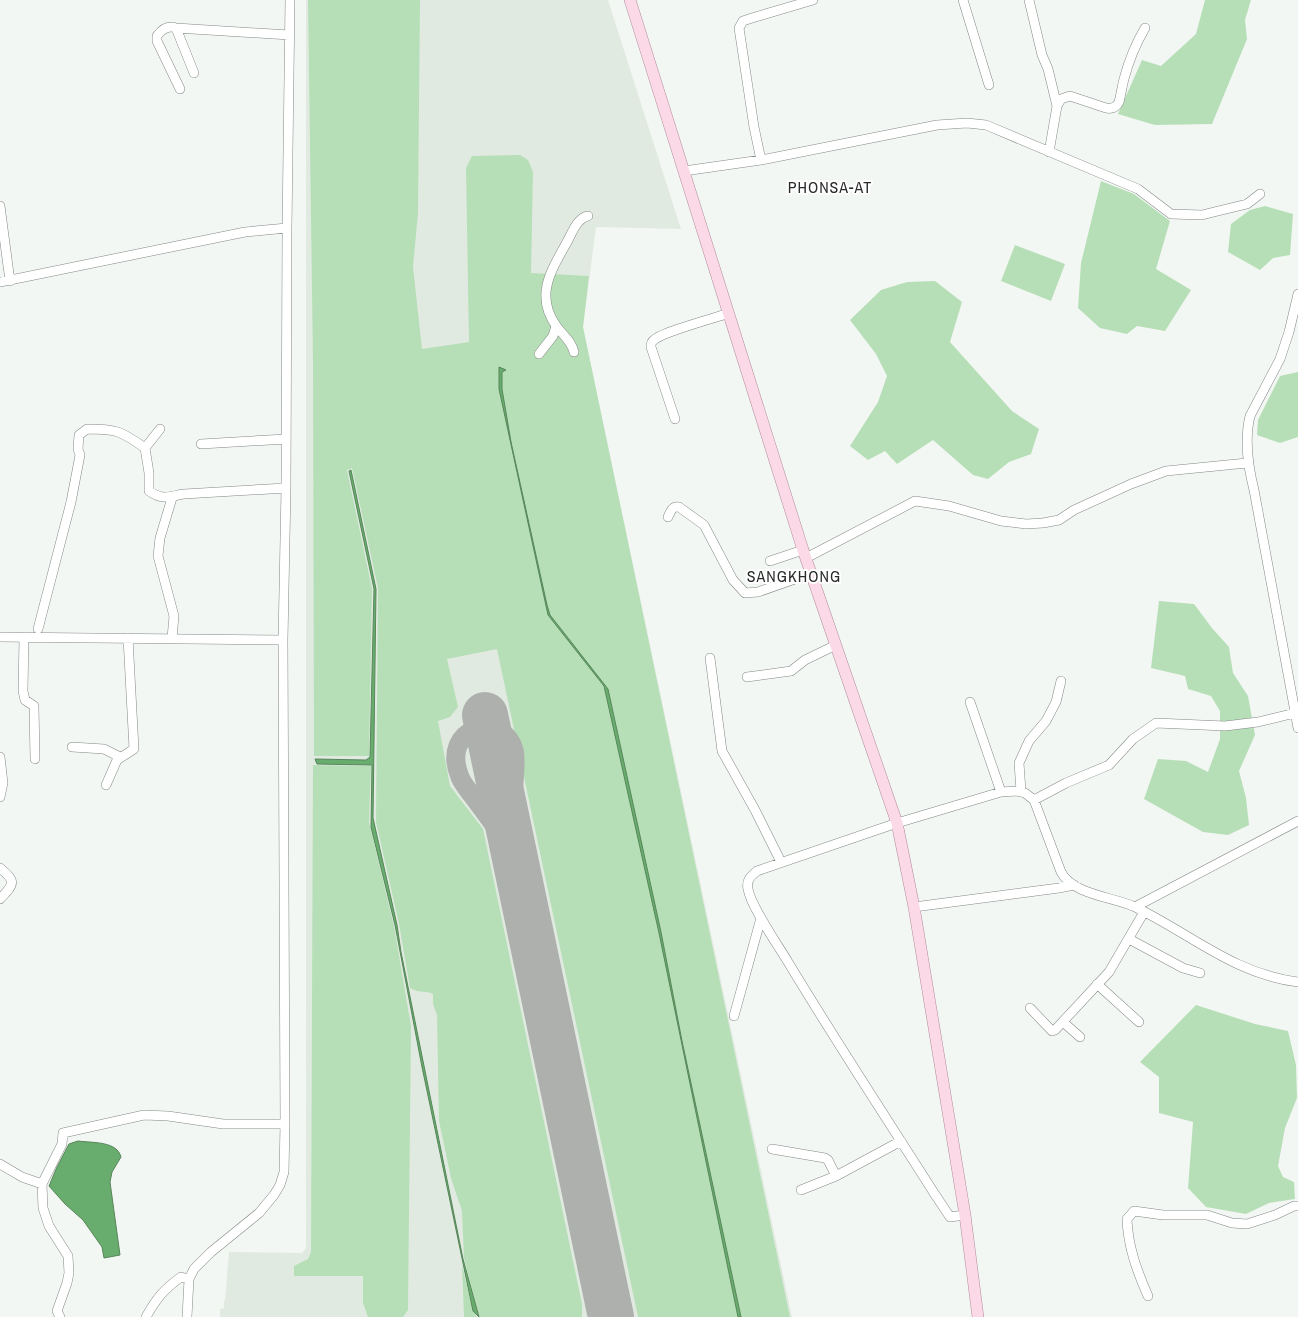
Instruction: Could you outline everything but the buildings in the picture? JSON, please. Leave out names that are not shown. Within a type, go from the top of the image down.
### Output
[{"type":"main road","points":[[630,0],[805,554],[897,823],[914,906],[965,1215],[978,1317]]},
{"type":"street","points":[[187,1317],[189,1279],[194,1269],[202,1260],[259,1213],[274,1195],[284,1172],[286,1124],[282,640],[286,488],[286,228],[290,0]]},
{"type":"street","points":[[761,160],[739,28],[744,21],[813,0]]},
{"type":"street","points":[[963,0],[989,85]]},
{"type":"street","points":[[1029,0],[1042,55],[1048,69],[1058,106]]},
{"type":"street","points":[[180,90],[157,36],[169,26],[289,35]]},
{"type":"street","points":[[176,28],[194,73]]},
{"type":"street","points":[[1049,152],[1061,99],[1070,96],[1110,109],[1116,106],[1134,48],[1145,28]]},
{"type":"street","points":[[684,171],[761,160],[937,124],[967,123],[986,125],[1138,189],[1171,214],[1202,214],[1218,211],[1247,204],[1260,194]]},
{"type":"street","points":[[0,206],[1,227],[10,280]]},
{"type":"street","points":[[574,352],[573,345],[556,326],[549,314],[545,299],[546,286],[555,263],[577,224],[583,217],[588,216]]},
{"type":"street","points":[[0,282],[245,232],[286,228]]},
{"type":"street","points":[[1298,294],[1280,359],[1250,416],[1247,463],[1254,490],[1298,728]]},
{"type":"street","points":[[675,419],[651,347],[652,342],[654,339],[667,334],[729,313]]},
{"type":"street","points":[[539,354],[553,336],[556,326]]},
{"type":"street","points":[[38,628],[70,502],[80,455],[78,449],[80,436],[87,429],[107,429],[124,433],[145,448],[149,472],[149,492],[155,496],[172,498],[184,494],[286,488]]},
{"type":"street","points":[[145,448],[160,429]]},
{"type":"street","points":[[201,444],[286,439]]},
{"type":"street","points":[[770,561],[805,554],[915,500],[949,506],[1001,521],[1026,524],[1042,523],[1058,520],[1074,510],[1131,484],[1166,471],[1247,463]]},
{"type":"street","points":[[172,498],[160,538],[158,556],[174,616],[172,638]]},
{"type":"street","points":[[668,517],[672,508],[679,506],[704,525],[733,580],[747,594],[812,573]]},
{"type":"street","points":[[0,637],[282,640]]},
{"type":"street","points":[[24,637],[23,692],[25,700],[34,706],[34,759]]},
{"type":"street","points":[[106,785],[113,764],[120,757],[132,752],[135,746],[128,638]]},
{"type":"street","points":[[747,676],[791,671],[805,660],[836,645]]},
{"type":"street","points":[[710,658],[722,751],[781,862]]},
{"type":"street","points":[[1021,791],[1019,763],[1029,742],[1046,721],[1056,702],[1061,681]]},
{"type":"street","points":[[970,702],[1001,792]]},
{"type":"street","points":[[1034,800],[1066,783],[1109,765],[1132,740],[1156,723],[1225,726],[1258,722],[1295,713]]},
{"type":"street","points":[[72,747],[104,749],[120,757]]},
{"type":"street","points":[[0,757],[3,783],[0,797]]},
{"type":"street","points":[[965,1215],[950,1217],[762,918],[748,892],[747,883],[750,877],[757,871],[897,823],[1001,792],[1021,791],[1034,800],[1064,879],[1074,885],[1135,907],[1236,965],[1260,974],[1298,982]]},
{"type":"street","points":[[1135,907],[1298,821]]},
{"type":"street","points":[[0,868],[13,881],[12,886],[0,899]]},
{"type":"street","points":[[914,906],[1074,885]]},
{"type":"street","points":[[1030,1008],[1052,1030],[1055,1030],[1109,972],[1144,912]]},
{"type":"street","points":[[734,1016],[762,918]]},
{"type":"street","points":[[1129,939],[1183,968],[1200,973]]},
{"type":"street","points":[[1097,984],[1139,1022]]},
{"type":"street","points":[[1063,1022],[1080,1037]]},
{"type":"street","points":[[60,1317],[57,1310],[67,1283],[69,1273],[68,1256],[49,1226],[43,1208],[42,1184],[62,1144],[62,1134],[65,1131],[144,1115],[168,1116],[223,1124],[286,1124]]},
{"type":"street","points":[[801,1190],[836,1176],[901,1141]]},
{"type":"street","points":[[772,1148],[825,1158],[828,1160],[836,1176]]},
{"type":"street","points":[[0,1164],[22,1177],[42,1184]]},
{"type":"street","points":[[1148,1296],[1136,1269],[1127,1228],[1127,1219],[1134,1211],[1164,1215],[1207,1216],[1232,1224],[1247,1224],[1274,1215],[1289,1207],[1298,1206]]},
{"type":"street","points":[[146,1317],[155,1301],[167,1287],[181,1277],[189,1279]]},
{"type":"shaded area","points":[[306,0],[608,0],[681,229],[596,227],[583,327],[792,1317],[220,1317],[220,1309],[224,1308],[229,1252],[302,1253],[306,1248]]},
{"type":"shaded area","points":[[308,0],[420,0],[418,213],[413,267],[422,349],[469,342],[466,168],[472,156],[520,155],[528,160],[533,172],[531,273],[589,276],[583,327],[790,1317],[741,1317],[682,1041],[661,932],[608,689],[550,615],[511,442],[502,388],[502,372],[505,370],[499,368],[499,389],[548,615],[604,686],[659,933],[738,1317],[638,1317],[497,649],[447,659],[458,707],[450,717],[438,721],[450,786],[483,829],[582,1304],[582,1317],[479,1317],[464,1258],[462,1211],[451,1178],[439,1121],[437,1015],[433,1004],[433,994],[410,988],[399,924],[376,822],[378,588],[352,468],[347,470],[372,589],[369,756],[314,756],[313,362]]},
{"type":"shaded area","points":[[1205,0],[1251,0],[1245,20],[1247,39],[1212,124],[1155,125],[1118,114],[1142,60],[1161,66],[1196,34]]},
{"type":"shaded area","points":[[1101,181],[1134,194],[1170,221],[1156,269],[1191,290],[1165,331],[1137,326],[1127,334],[1100,328],[1078,308],[1081,263]]},
{"type":"shaded area","points":[[1265,206],[1293,214],[1290,255],[1273,258],[1260,270],[1228,252],[1231,224],[1250,210]]},
{"type":"shaded area","points":[[1015,245],[1065,264],[1051,301],[1001,281]]},
{"type":"shaded area","points":[[935,281],[962,302],[950,342],[1012,411],[1039,429],[1031,454],[1009,462],[988,479],[973,475],[933,440],[897,464],[885,451],[868,460],[850,446],[878,402],[887,376],[876,354],[850,320],[881,290],[907,282]]},
{"type":"shaded area","points":[[499,367],[506,370],[502,372],[502,389],[511,442],[550,615],[608,689],[661,932],[682,1041],[741,1317],[738,1317],[659,933],[604,686],[548,615],[499,389]]},
{"type":"shaded area","points":[[1298,372],[1298,437],[1280,443],[1257,435],[1258,420],[1280,376]]},
{"type":"shaded area","points":[[351,470],[376,589],[373,818],[397,925],[463,1259],[479,1317],[473,1311],[422,1067],[395,925],[371,827],[372,765],[317,764],[315,759],[366,760],[370,757],[374,589],[349,471]]},
{"type":"shaded area","points":[[1159,601],[1194,604],[1229,647],[1233,673],[1248,696],[1255,735],[1239,771],[1246,798],[1249,825],[1228,835],[1203,832],[1144,799],[1158,759],[1186,761],[1208,772],[1220,739],[1220,711],[1211,696],[1188,689],[1185,676],[1151,668]]},
{"type":"shaded area","points":[[313,765],[371,766],[369,822],[394,926],[411,1026],[408,1310],[403,1317],[368,1317],[363,1303],[363,1276],[294,1276],[294,1266],[308,1259],[311,1252]]},
{"type":"shaded area","points":[[1196,1005],[1255,1024],[1288,1031],[1296,1065],[1297,1098],[1285,1128],[1278,1166],[1283,1177],[1294,1182],[1295,1199],[1269,1203],[1246,1214],[1206,1207],[1188,1188],[1193,1122],[1159,1113],[1159,1077],[1140,1062]]},
{"type":"shaded area","points":[[78,1141],[110,1145],[119,1152],[121,1157],[112,1172],[110,1182],[120,1255],[104,1258],[102,1247],[83,1220],[49,1186],[69,1144]]},
{"type":"shaded area","points":[[462,1265],[473,1311],[477,1317],[464,1317]]},
{"type":"taxiway","points":[[509,826],[515,775],[514,750],[508,738],[498,730],[487,728],[475,729],[465,735],[458,746],[456,760],[460,777],[509,846],[516,858],[518,869]]},
{"type":"runway","points":[[485,715],[611,1317]]},
{"type":"district","name":"PHONSA-AT","points":[[830,187]]},
{"type":"district","name":"SANGKHONG","points":[[794,576]]}]
